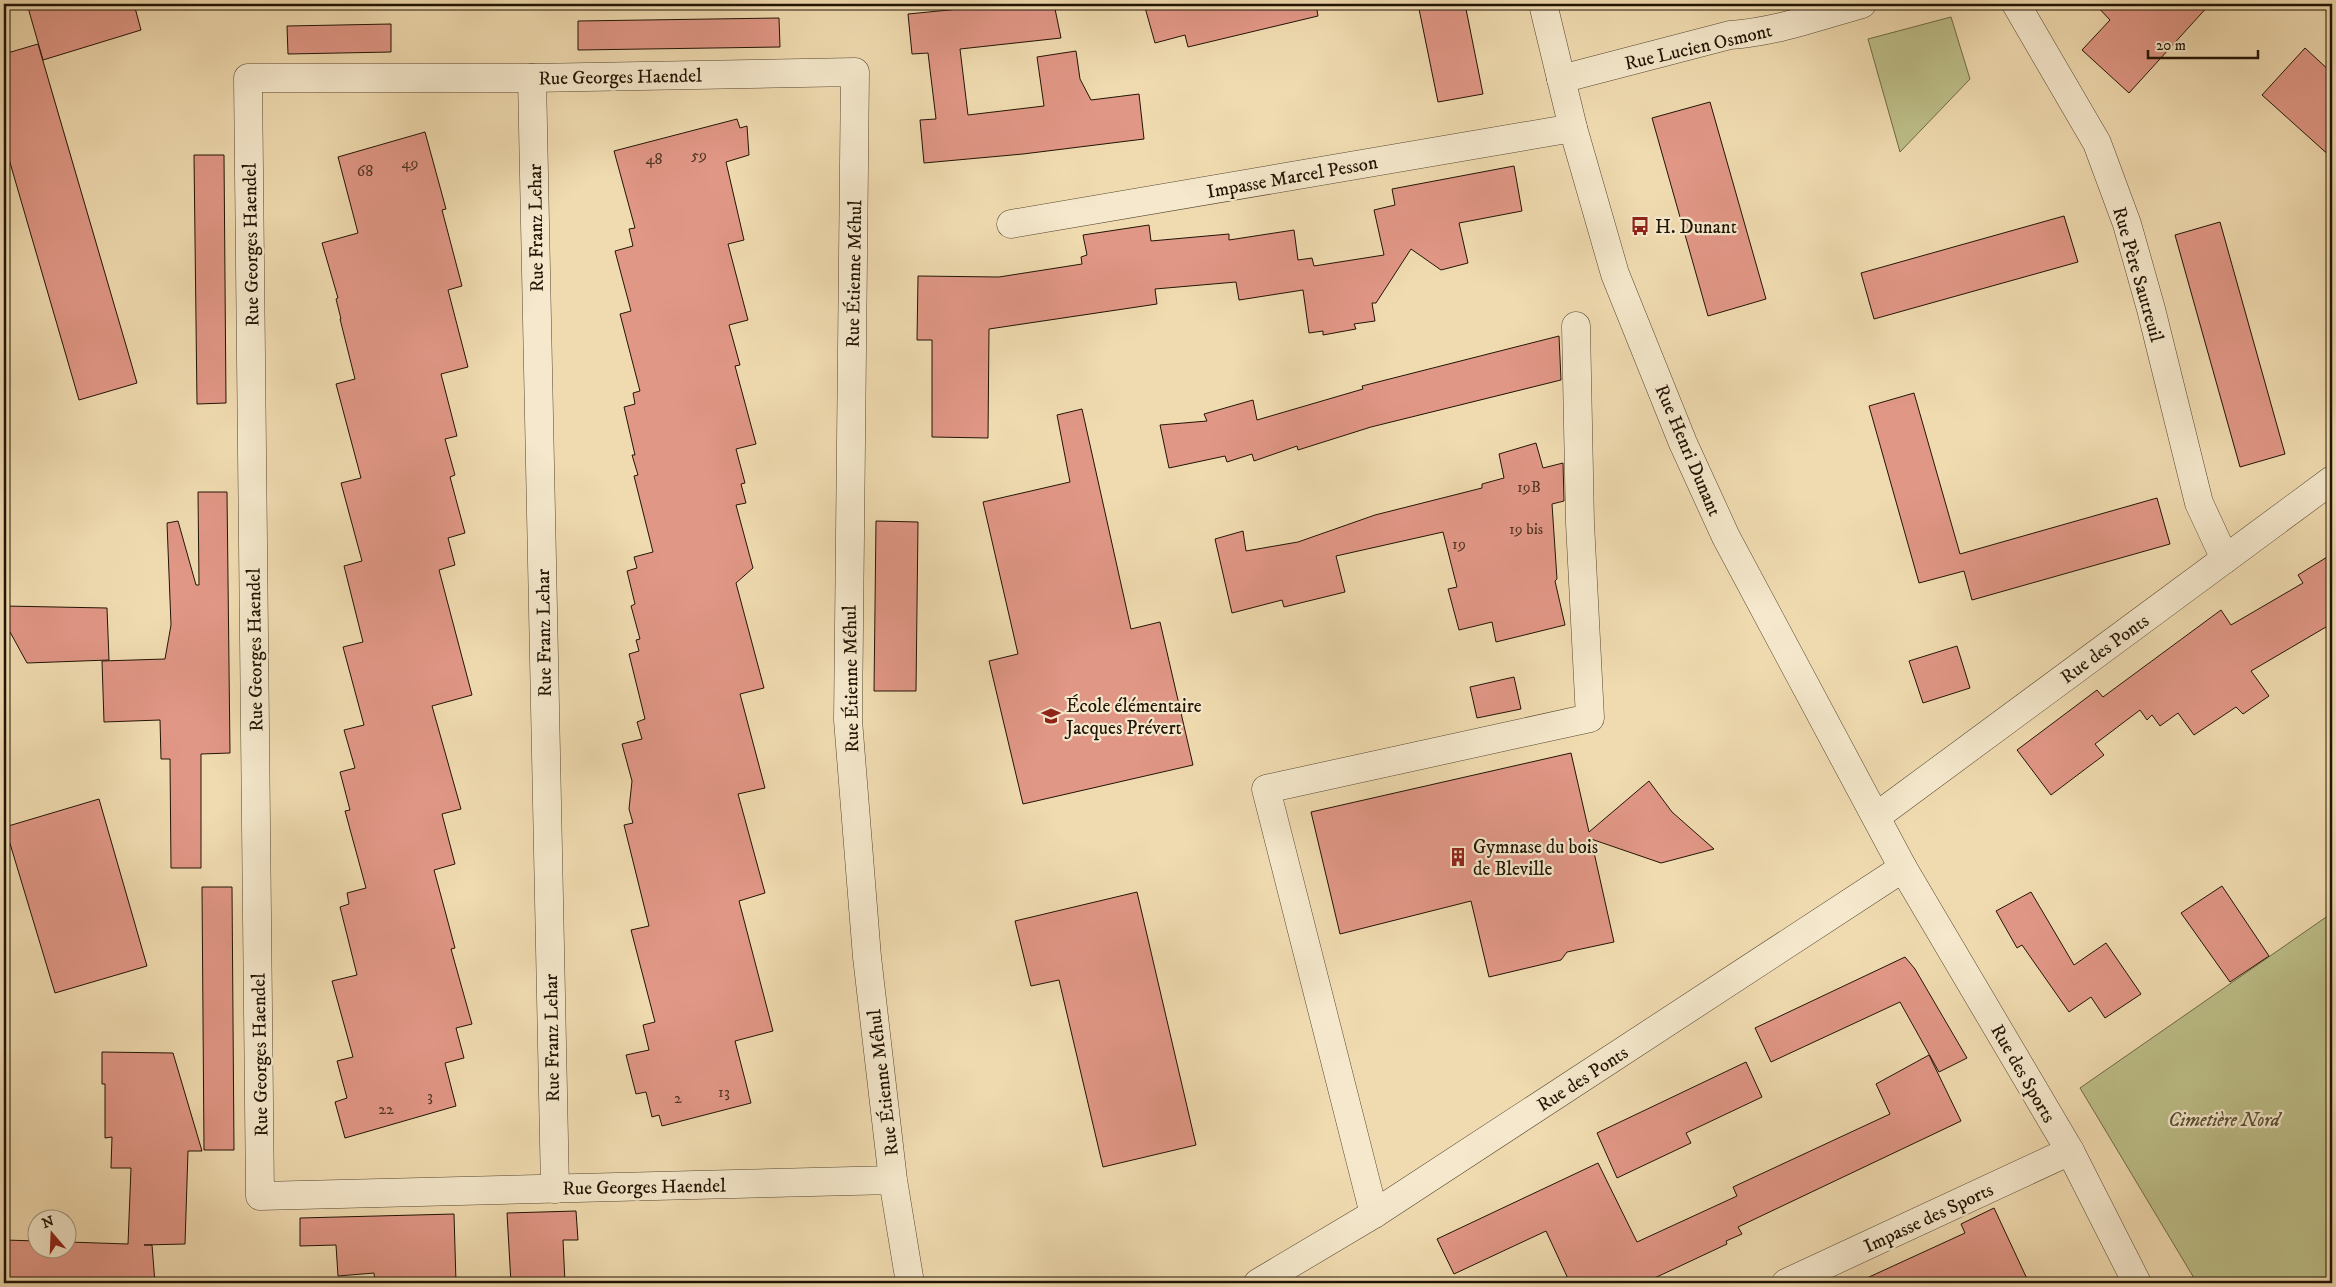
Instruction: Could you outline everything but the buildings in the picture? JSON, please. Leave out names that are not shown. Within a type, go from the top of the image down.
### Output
[{"type":"street","name":"Rue Henri Dunant","points":[[1543,4],[1573,128],[1615,274],[1707,496],[1726,537],[1877,816],[1903,868]]},
{"type":"street","name":"Rue Lucien Osmont","points":[[1562,79],[1730,35],[1754,33],[1862,4]]},
{"type":"street","name":"Rue Père Sautreuil","points":[[2016,4],[2098,143],[2127,224],[2152,309],[2199,503],[2225,559]]},
{"type":"street","name":"Rue Georges Haendel","points":[[855,72],[532,78],[248,78],[260,1196],[893,1180]]},
{"type":"street","name":"Rue Étienne Méhul","points":[[855,72],[848,720],[867,957],[893,1180],[910,1283]]},
{"type":"street","name":"Rue Franz Lehar","points":[[532,78],[554,1189]]},
{"type":"street","name":"Impasse Marcel Pesson","points":[[1011,224],[1573,128]]},
{"type":"street","points":[[1374,1214],[1266,789],[1590,718],[1580,523],[1576,326]]},
{"type":"street","name":"Rue des Ponts","points":[[1877,816],[2332,480]]},
{"type":"street","name":"Rue des Ponts","points":[[1258,1283],[1374,1214],[1903,868]]},
{"type":"street","name":"Rue des Sports","points":[[1903,868],[2070,1151],[2137,1283]]},
{"type":"street","name":"Impasse des Sports","points":[[1786,1283],[2070,1151]]},
{"type":"green space","points":[[1951,17],[1970,79],[1900,152],[1868,39]]},
{"type":"green space","name":"Cimetière Nord","points":[[2332,913],[2332,1283],[2197,1283],[2080,1088]]},
{"type":"place","name":"H. Dunant","points":[[1640,226]]},
{"type":"place","name":"École élémentaire Jacques Prévert","points":[[1051,716]]},
{"type":"place","name":"Gymnase du bois de Bleville","points":[[1458,857]]}]
